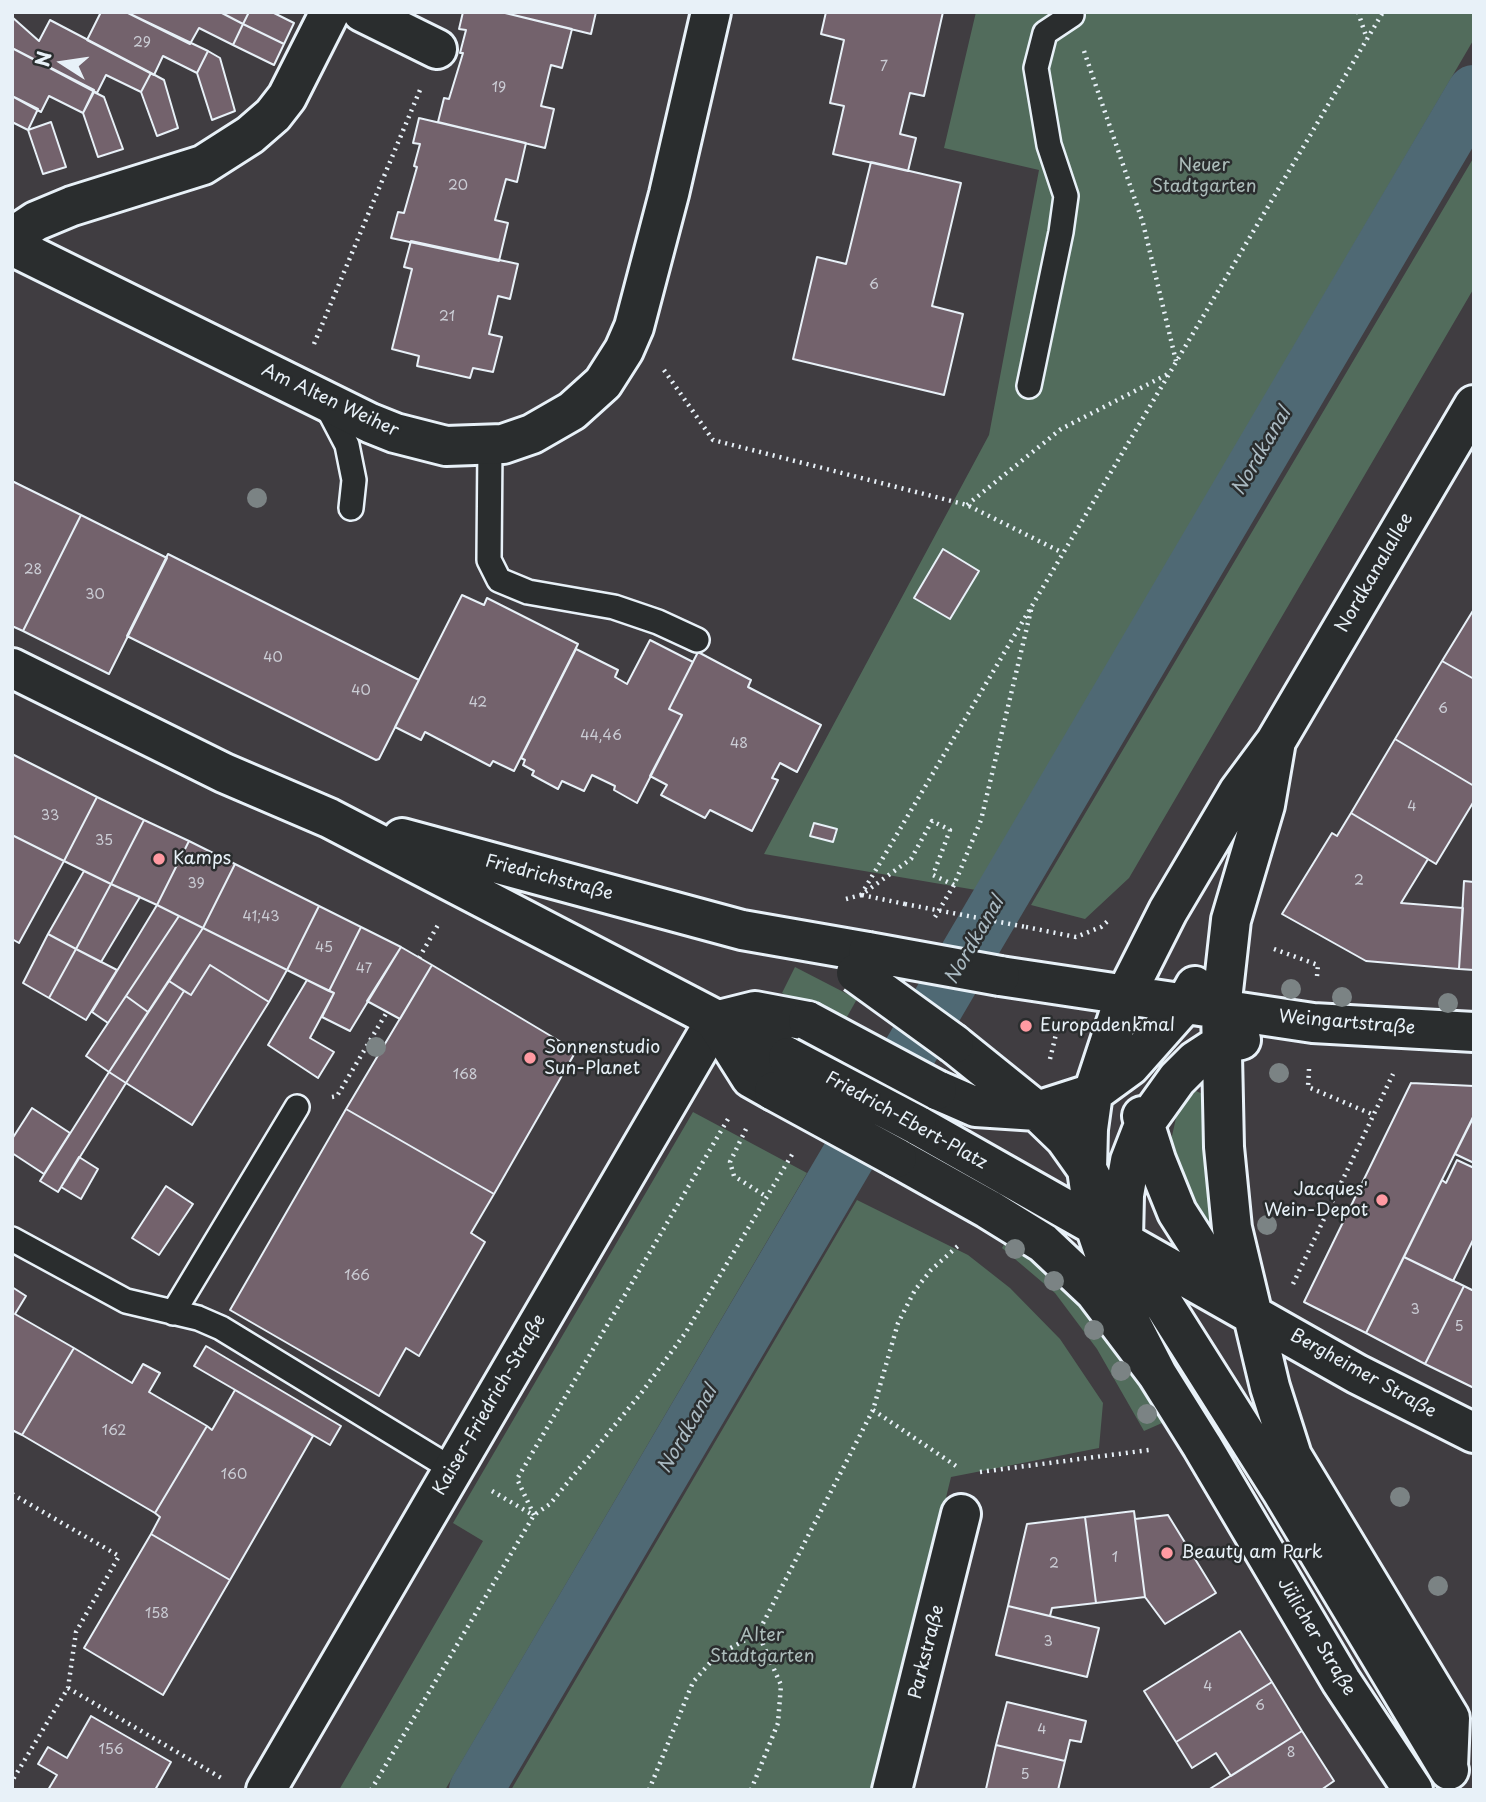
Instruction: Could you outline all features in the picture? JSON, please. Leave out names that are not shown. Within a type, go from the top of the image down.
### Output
[{"type":"main road","points":[[12,237],[36,221],[72,206],[203,165],[250,135],[273,115],[287,97],[330,12]]},
{"type":"main road","points":[[362,12],[437,49]]},
{"type":"main road","name":"Am Alten Weiher","points":[[12,246],[370,424],[446,446],[503,444],[532,434],[572,411],[612,372],[634,327],[669,194],[711,12]]},
{"type":"main road","name":"Nordkanalallee","points":[[1122,1003],[1179,891],[1239,791],[1276,741],[1474,405]]},
{"type":"main road","name":"Friedrichstraße","points":[[12,668],[225,773],[329,818],[715,1021]]},
{"type":"main road","name":"Nordkanalallee","points":[[1276,741],[1265,805],[1231,920],[1209,1019],[1232,1228],[1270,1387],[1292,1456],[1450,1718],[1454,1779]]},
{"type":"main road","name":"Friedrichstraße","points":[[329,818],[579,887],[784,938]]},
{"type":"main road","name":"Friedrich-Ebert-Platz","points":[[784,938],[862,963],[1000,976],[1209,1019],[1195,1061],[1177,1079],[1144,1125],[1130,1161],[1124,1195],[1109,1233]]},
{"type":"main road","name":"Friedrich-Ebert-Platz","points":[[862,963],[954,1044],[1037,1111],[1065,1138],[1087,1169],[1109,1233],[1123,1308],[1157,1374]]},
{"type":"main road","points":[[1122,1003],[1130,1066],[1144,1125],[1177,1212],[1207,1259],[1253,1313]]},
{"type":"main road","name":"Friedrich-Ebert-Platz","points":[[1087,1169],[1088,1129],[1093,1093],[1122,1003]]},
{"type":"main road","points":[[715,1021],[755,1011],[808,1020],[937,1090],[976,1107],[1037,1111],[1093,1093],[1130,1066],[1209,1019]]},
{"type":"main road","name":"Weingartstraße","points":[[1209,1019],[1312,1041],[1474,1032]]},
{"type":"main road","name":"Friedrich-Ebert-Platz","points":[[715,1021],[781,1074],[917,1125],[1253,1313]]},
{"type":"main road","name":"Kaiser-Friedrich-Straße","points":[[248,1786],[452,1469],[715,1021]]},
{"type":"main road","points":[[781,1074],[897,1158],[1043,1243],[1095,1292],[1157,1374]]},
{"type":"main road","name":"Friedrich-Ebert-Platz","points":[[1109,1233],[1267,1468],[1454,1779]]},
{"type":"main road","name":"Bergheimer Straße","points":[[1253,1313],[1357,1374],[1474,1433]]},
{"type":"main road","name":"Jülicher Straße","points":[[1157,1374],[1341,1681],[1413,1790]]},
{"type":"main road","name":"Parkstraße","points":[[892,1790],[961,1514]]},
{"type":"lane","points":[[1029,386],[1066,196],[1049,145],[1036,68],[1045,33],[1072,15]]},
{"type":"lane","points":[[310,393],[347,445],[354,480],[351,508]]},
{"type":"lane","points":[[490,445],[489,560],[499,580],[528,592],[614,607],[658,621],[697,640]]},
{"type":"lane","points":[[173,1313],[297,1107]]},
{"type":"lane","points":[[12,1239],[126,1301],[198,1318],[220,1328],[452,1469]]},
{"type":"path","points":[[1358,12],[1367,39]]},
{"type":"path","points":[[861,895],[1383,12]]},
{"type":"path","points":[[1072,15],[1143,223],[1176,362]]},
{"type":"path","points":[[310,393],[437,49]]},
{"type":"path","points":[[634,327],[713,440],[967,505],[1063,553]]},
{"type":"path","points":[[967,505],[1061,429],[1169,374]]},
{"type":"path","points":[[861,895],[911,859],[932,821],[950,830],[933,875],[954,885],[981,820],[1032,606]]},
{"type":"path","points":[[861,895],[1076,937]]},
{"type":"path","points":[[297,1107],[337,1096],[387,1012]]},
{"type":"path","points":[[1312,1041],[1308,1087],[1374,1115]]},
{"type":"path","points":[[1290,1290],[1394,1072]]},
{"type":"path","points":[[534,1515],[517,1479],[733,1112]]},
{"type":"path","points":[[371,1790],[534,1515],[550,1504],[642,1392],[686,1332],[767,1197],[734,1176],[730,1162],[742,1137]]},
{"type":"path","points":[[649,1790],[693,1682],[716,1656],[758,1633],[873,1410],[898,1323],[915,1290],[932,1270],[969,1236]]},
{"type":"path","points":[[873,1410],[968,1474],[1149,1450]]},
{"type":"path","points":[[1142,1439],[1157,1459]]},
{"type":"path","points":[[12,1494],[119,1556],[76,1632],[68,1688],[12,1781]]},
{"type":"path","points":[[751,1790],[779,1723],[780,1685],[758,1633]]},
{"type":"path","points":[[68,1688],[248,1786]]},
{"type":"green space","name":"Neuer Stadtgarten","points":[[976,12],[1474,12],[1474,39],[976,890],[764,854],[989,435],[1039,170],[944,148]]},
{"type":"green space","points":[[1474,157],[1474,288],[1129,878],[1085,919],[1031,905]]},
{"type":"green space","points":[[795,967],[857,999],[843,1024],[782,993]]},
{"type":"green space","points":[[1196,1091],[1205,1095],[1220,1217],[1209,1224],[1179,1177],[1170,1145],[1178,1109]]},
{"type":"green space","points":[[693,1112],[807,1173],[445,1790],[339,1790],[483,1541],[453,1523]]},
{"type":"green space","name":"Alter Stadtgarten","points":[[857,1200],[968,1255],[1010,1288],[1060,1339],[1103,1403],[1099,1448],[951,1477],[875,1790],[511,1790]]},
{"type":"green space","points":[[1010,1235],[1083,1304],[1117,1349],[1162,1423],[1144,1431],[1097,1349],[1055,1293],[1002,1248]]},
{"type":"building","points":[[101,12],[126,12],[208,51],[197,73],[163,56],[154,75],[87,40]]},
{"type":"building","points":[[126,12],[220,12],[243,24],[233,45],[199,28],[190,44]]},
{"type":"building","points":[[220,12],[249,12],[243,24]]},
{"type":"building","points":[[249,12],[272,12],[294,23],[284,44],[243,24]]},
{"type":"building","points":[[463,12],[501,12],[572,29],[562,68],[551,65],[541,106],[554,109],[545,148],[438,122],[444,98],[449,99],[463,53],[460,53],[466,30],[459,29]]},
{"type":"building","points":[[501,12],[596,12],[591,34]]},
{"type":"building","points":[[826,12],[943,12],[924,96],[910,93],[900,134],[916,138],[908,171],[833,154],[844,106],[830,103],[844,40],[821,34]]},
{"type":"building","points":[[12,17],[39,41],[50,20],[151,73],[141,92],[106,75],[97,93],[12,48]]},
{"type":"building","points":[[243,24],[284,44],[274,65],[233,45]]},
{"type":"building","points":[[12,48],[94,90],[83,113],[49,96],[41,112],[12,96]]},
{"type":"building","points":[[208,51],[220,58],[235,111],[212,120],[197,73]]},
{"type":"building","points":[[151,73],[164,80],[178,128],[157,136],[141,92]]},
{"type":"building","points":[[94,92],[104,97],[123,149],[98,157],[83,113]]},
{"type":"building","points":[[12,96],[38,109],[28,130],[12,122]]},
{"type":"building","points":[[419,118],[526,143],[517,182],[506,179],[495,220],[508,223],[499,261],[391,238],[398,212],[404,213],[417,167],[414,166],[420,144],[413,143]]},
{"type":"building","points":[[51,122],[66,167],[43,174],[28,130]]},
{"type":"building","points":[[871,162],[961,183],[932,306],[963,314],[944,395],[793,359],[817,257],[846,264]]},
{"type":"building","points":[[411,241],[518,264],[510,299],[498,296],[489,334],[502,337],[493,372],[473,368],[470,378],[417,366],[419,356],[392,349],[412,269],[404,267]]},
{"type":"building","points":[[12,481],[81,515],[23,631],[12,626]]},
{"type":"building","points":[[81,515],[167,558],[109,674],[23,631]]},
{"type":"building","points":[[943,549],[979,571],[950,619],[914,598]]},
{"type":"building","points":[[168,554],[419,680],[379,759],[376,760],[127,636]]},
{"type":"building","points":[[462,595],[484,605],[487,598],[578,644],[514,771],[493,761],[490,766],[425,732],[421,740],[395,727]]},
{"type":"building","points":[[1474,609],[1474,679],[1442,661]]},
{"type":"building","points":[[650,640],[693,662],[669,709],[682,715],[637,803],[614,790],[615,786],[592,775],[584,791],[562,781],[558,789],[532,775],[534,771],[523,765],[525,760],[521,758],[576,649],[618,670],[615,677],[627,684]]},
{"type":"building","points":[[698,652],[751,680],[748,687],[821,725],[797,772],[780,763],[772,778],[778,780],[752,831],[710,810],[705,818],[661,795],[667,785],[650,776],[682,715],[669,709]]},
{"type":"building","points":[[1442,661],[1474,679],[1474,786],[1395,739]]},
{"type":"building","points":[[1395,739],[1474,786],[1474,801],[1436,864],[1351,813]]},
{"type":"building","points":[[12,754],[97,797],[64,861],[12,835]]},
{"type":"building","points":[[97,797],[144,820],[111,884],[64,861]]},
{"type":"building","points":[[1351,813],[1428,859],[1401,903],[1463,908],[1459,969],[1366,961],[1282,914],[1332,833],[1337,836]]},
{"type":"building","points":[[144,820],[189,841],[157,905],[111,884]]},
{"type":"building","points":[[814,823],[837,829],[833,842],[810,836]]},
{"type":"building","points":[[12,835],[64,861],[19,943],[12,939]]},
{"type":"building","points":[[189,841],[235,864],[203,928],[157,905]]},
{"type":"building","points":[[235,864],[319,906],[287,970],[203,928]]},
{"type":"building","points":[[84,871],[111,884],[76,949],[48,934]]},
{"type":"building","points":[[1464,881],[1474,882],[1474,970],[1459,969]]},
{"type":"building","points":[[111,884],[140,897],[101,962],[76,949]]},
{"type":"building","points":[[157,905],[179,916],[108,1023],[92,1012]]},
{"type":"building","points":[[319,906],[361,927],[329,991],[287,970]]},
{"type":"building","points":[[179,916],[203,928],[148,1012],[126,996]]},
{"type":"building","points":[[361,927],[401,947],[350,1031],[322,1017],[334,993],[329,991]]},
{"type":"building","points":[[203,928],[287,970],[269,1002],[210,965],[191,995],[169,981]]},
{"type":"building","points":[[48,934],[76,949],[49,998],[23,983]]},
{"type":"building","points":[[401,947],[432,965],[400,1019],[367,1001]]},
{"type":"building","points":[[76,949],[117,970],[86,1020],[49,998]]},
{"type":"building","points":[[210,965],[269,1002],[192,1125],[126,1083],[184,991],[191,995]]},
{"type":"building","points":[[432,965],[576,1051],[494,1194],[346,1109]]},
{"type":"building","points":[[307,980],[334,993],[310,1038],[334,1052],[318,1078],[268,1045]]},
{"type":"building","points":[[169,981],[184,991],[126,1083],[109,1072]]},
{"type":"building","points":[[126,996],[148,1012],[109,1072],[86,1056]]},
{"type":"building","points":[[109,1072],[126,1083],[58,1192],[40,1181]]},
{"type":"building","points":[[1411,1083],[1474,1086],[1474,1115],[1366,1333],[1304,1302]]},
{"type":"building","points":[[32,1108],[70,1133],[44,1174],[12,1153],[12,1139]]},
{"type":"building","points":[[346,1109],[494,1194],[471,1233],[485,1242],[419,1356],[406,1348],[379,1396],[230,1310]]},
{"type":"building","points":[[1474,1116],[1474,1163],[1455,1154]]},
{"type":"building","points":[[79,1157],[98,1169],[81,1199],[61,1187]]},
{"type":"building","points":[[1457,1160],[1474,1168],[1474,1238],[1453,1281],[1404,1257],[1442,1180],[1446,1183]]},
{"type":"building","points":[[166,1186],[193,1204],[159,1255],[132,1238]]},
{"type":"building","points":[[1404,1257],[1464,1286],[1425,1364],[1366,1333]]},
{"type":"building","points":[[1464,1286],[1474,1291],[1474,1388],[1425,1364]]},
{"type":"building","points":[[12,1287],[26,1296],[15,1314],[74,1348],[22,1435],[12,1430]]},
{"type":"building","points":[[206,1346],[341,1426],[330,1445],[194,1366]]},
{"type":"building","points":[[74,1348],[132,1383],[143,1364],[160,1373],[149,1392],[207,1426],[155,1513],[22,1435]]},
{"type":"building","points":[[235,1390],[313,1436],[230,1580],[151,1534],[160,1517],[155,1513],[207,1426],[212,1430]]},
{"type":"building","points":[[1134,1511],[1145,1597],[1096,1603],[1085,1517]]},
{"type":"building","points":[[1168,1515],[1216,1593],[1165,1624],[1145,1597],[1135,1519]]},
{"type":"building","points":[[1085,1517],[1096,1603],[1052,1608],[1050,1616],[1008,1606],[1027,1524]]},
{"type":"building","points":[[151,1534],[230,1580],[163,1695],[84,1648]]},
{"type":"building","points":[[1008,1606],[1099,1628],[1087,1677],[996,1655]]},
{"type":"building","points":[[1240,1631],[1272,1682],[1176,1742],[1144,1691]]},
{"type":"building","points":[[1272,1682],[1302,1731],[1231,1776],[1216,1753],[1192,1768],[1176,1742]]},
{"type":"building","points":[[1007,1702],[1086,1721],[1081,1742],[1070,1740],[1065,1761],[996,1745]]},
{"type":"building","points":[[91,1716],[171,1762],[155,1790],[48,1790],[57,1775],[38,1764],[48,1747],[67,1758]]},
{"type":"building","points":[[1302,1731],[1334,1781],[1321,1790],[1208,1790]]},
{"type":"building","points":[[996,1745],[1065,1761],[1058,1790],[986,1789]]},
{"type":"waterway","name":"Nordkanal","points":[[476,1790],[1474,92]]},
{"type":"place","name":"Kamps","points":[[159,859]]},
{"type":"place","name":"Europadenkmal","points":[[1026,1026]]},
{"type":"place","name":"Sonnenstudio Sun-Planet","points":[[530,1058]]},
{"type":"place","name":"Jacques' Wein-Depot","points":[[1382,1200]]},
{"type":"place","name":"Beauty am Park","points":[[1167,1553]]}]
